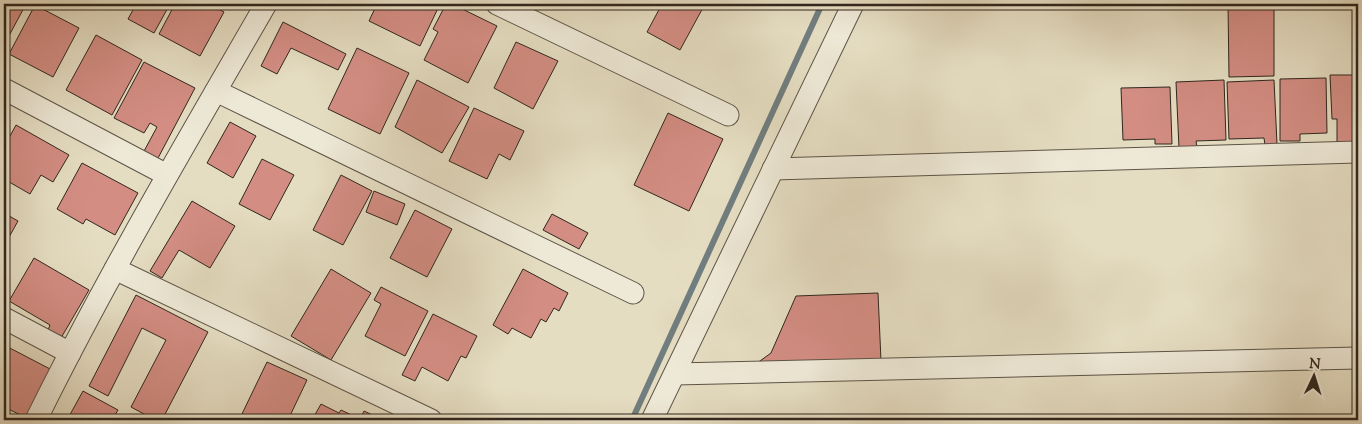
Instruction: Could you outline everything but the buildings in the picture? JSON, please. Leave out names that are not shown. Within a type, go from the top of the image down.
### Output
[{"type":"street","points":[[36,420],[115,269],[266,4]]},
{"type":"street","points":[[497,4],[728,115]]},
{"type":"street","points":[[652,420],[853,4]]},
{"type":"street","points":[[4,88],[167,176]]},
{"type":"street","points":[[216,91],[633,293]]},
{"type":"street","points":[[774,169],[1358,152]]},
{"type":"street","points":[[115,269],[430,420]]},
{"type":"street","points":[[4,318],[70,353]]},
{"type":"street","points":[[675,374],[1358,358]]},
{"type":"waterway","points":[[632,420],[822,4]]}]
